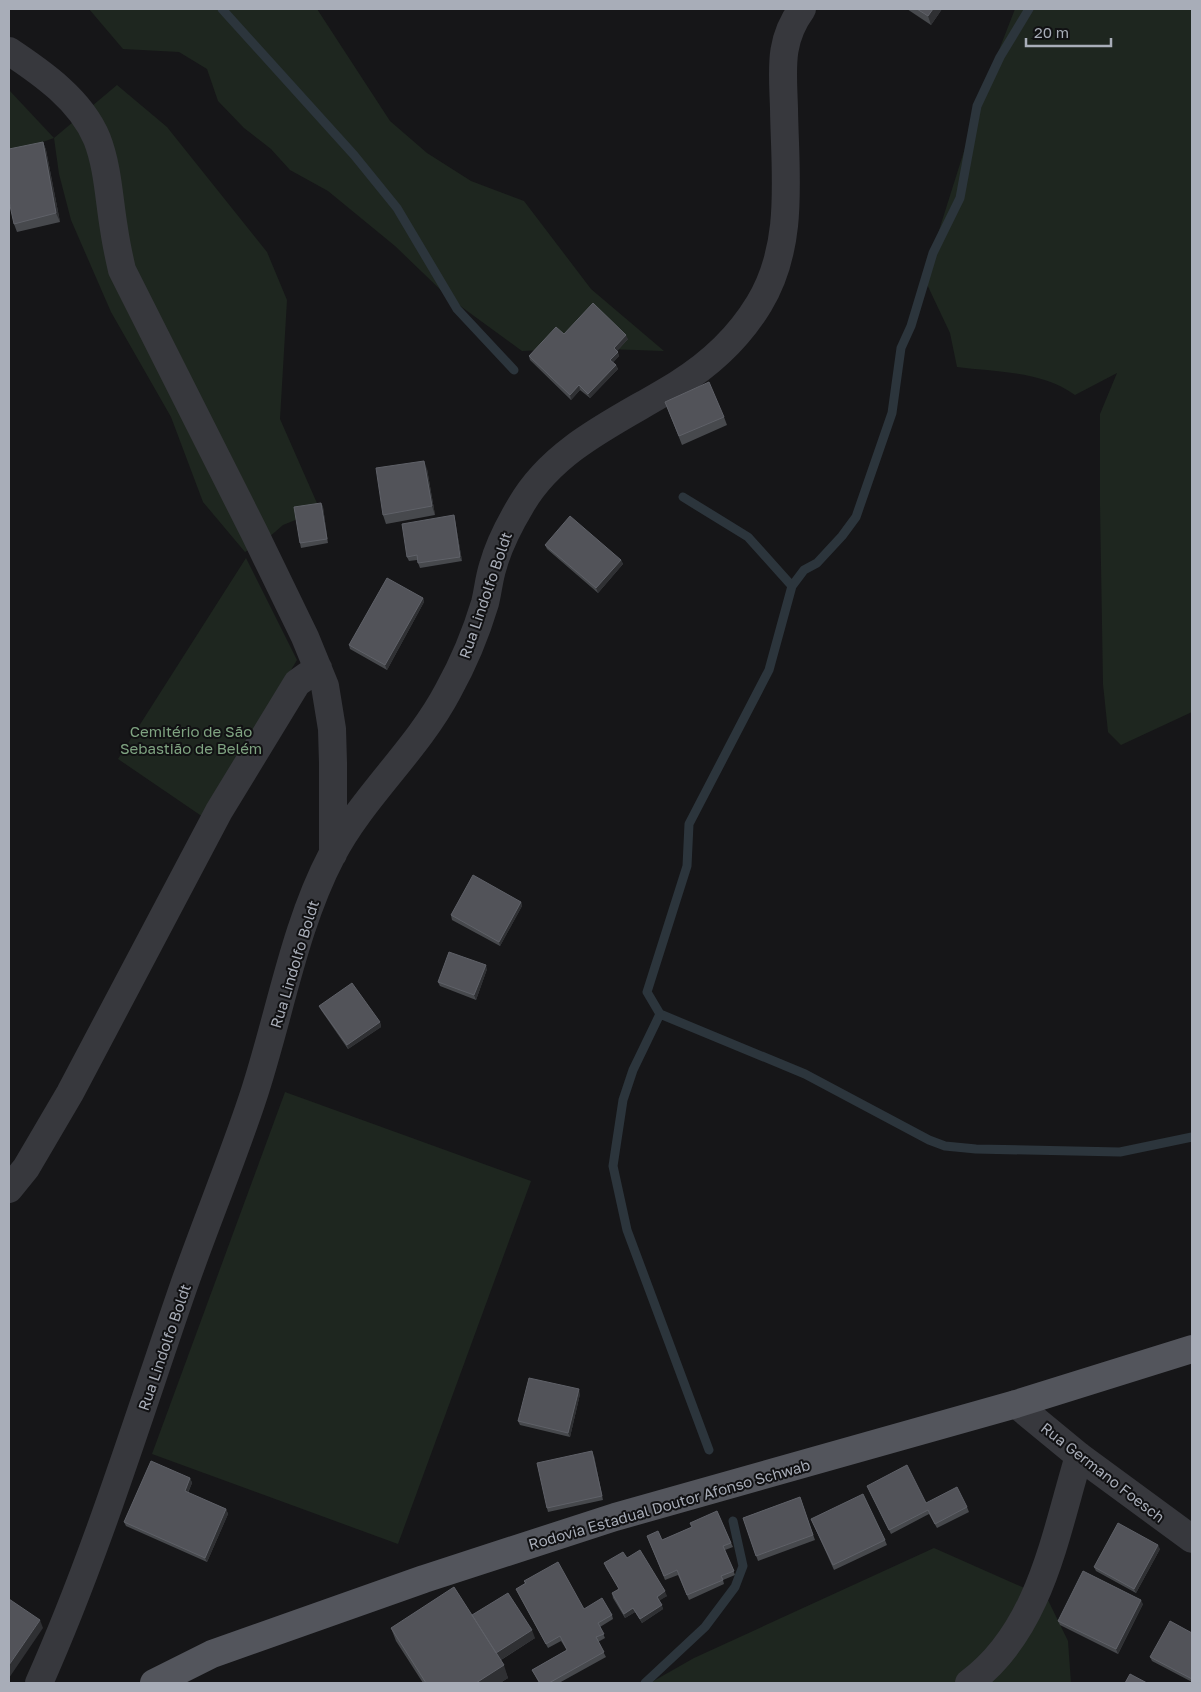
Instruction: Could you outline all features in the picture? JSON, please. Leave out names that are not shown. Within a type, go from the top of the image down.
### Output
[{"type":"main road","name":"Rodovia Estadual Doutor Afonso Schwab","points":[[154,1683],[212,1654],[433,1576],[615,1517],[1016,1404],[1192,1349]]},
{"type":"street","name":"Rua Lindolfo Boldt","points":[[39,1683],[92,1558],[183,1288],[252,1099],[307,914],[332,854],[375,790],[447,694],[470,645],[485,602],[493,565],[505,533],[525,498],[551,467],[609,422],[681,382],[715,358],[758,306],[774,275],[782,245],[787,197],[783,101],[784,41],[794,20],[802,9]]},
{"type":"street","points":[[9,51],[33,67],[64,93],[85,118],[97,139],[108,184],[114,232],[122,270],[254,532],[318,668],[325,686],[332,729],[332,854]]},
{"type":"street","points":[[9,1189],[26,1168],[70,1093],[219,811],[298,683],[318,668]]},
{"type":"street","name":"Rua Germano Foesch","points":[[1016,1404],[1079,1456],[1192,1538]]},
{"type":"street","points":[[969,1683],[1008,1643],[1025,1616],[1041,1583],[1079,1456]]},
{"type":"green space","points":[[89,9],[317,9],[390,121],[427,153],[471,181],[524,201],[591,289],[664,351],[579,348],[522,351],[448,297],[395,246],[328,191],[290,170],[271,149],[244,128],[218,101],[207,69],[179,52],[123,49]]},
{"type":"green space","points":[[1015,9],[1192,9],[1192,712],[1121,745],[1108,732],[1103,684],[1100,506],[1100,414],[1117,373],[1075,395],[1048,381],[1033,377],[957,367],[950,333],[924,278],[983,91]]},
{"type":"green space","points":[[117,85],[167,127],[267,252],[287,300],[280,419],[320,510],[283,525],[268,538],[245,552],[203,502],[171,417],[111,312],[71,220],[59,174],[54,138]]},
{"type":"green space","points":[[9,90],[54,138],[9,154]]},
{"type":"green space","name":"Cemitério de São Sebastião de Belém","points":[[246,558],[297,660],[203,817],[118,759]]},
{"type":"green space","points":[[285,1092],[531,1181],[398,1544],[152,1454]]},
{"type":"green space","points":[[934,1548],[1047,1598],[1068,1641],[1071,1683],[650,1683],[694,1658]]},
{"type":"building","points":[[917,9],[933,9],[928,16]]},
{"type":"building","points":[[43,142],[56,213],[14,224],[9,201],[9,149]]},
{"type":"building","points":[[593,303],[626,335],[614,348],[618,352],[610,360],[616,365],[588,394],[579,385],[570,395],[529,356],[556,327],[564,334]]},
{"type":"building","points":[[709,382],[724,417],[679,436],[665,402]]},
{"type":"building","points":[[424,461],[432,506],[383,515],[376,468]]},
{"type":"building","points":[[321,503],[327,539],[300,543],[294,507]]},
{"type":"building","points":[[454,515],[460,557],[418,563],[417,555],[407,557],[402,524]]},
{"type":"building","points":[[570,516],[621,560],[596,588],[545,545]]},
{"type":"building","points":[[387,578],[423,598],[385,665],[349,645]]},
{"type":"building","points":[[473,875],[521,902],[499,942],[451,915]]},
{"type":"building","points":[[449,952],[486,965],[474,995],[438,982]]},
{"type":"building","points":[[352,983],[380,1022],[347,1045],[319,1006]]},
{"type":"building","points":[[529,1378],[579,1389],[568,1433],[518,1421]]},
{"type":"building","points":[[592,1451],[602,1496],[547,1508],[537,1463]]},
{"type":"building","points":[[151,1461],[190,1478],[185,1491],[226,1509],[205,1558],[124,1522]]},
{"type":"building","points":[[907,1465],[926,1503],[957,1487],[967,1507],[935,1524],[928,1510],[889,1530],[867,1486]]},
{"type":"building","points":[[863,1494],[885,1540],[833,1565],[811,1519]]},
{"type":"building","points":[[800,1497],[813,1535],[756,1556],[743,1518]]},
{"type":"building","points":[[717,1511],[731,1543],[723,1546],[734,1571],[721,1576],[723,1580],[687,1595],[677,1570],[664,1576],[647,1536],[658,1531],[662,1540],[692,1527],[690,1523]]},
{"type":"building","points":[[1118,1523],[1158,1545],[1134,1589],[1094,1567]]},
{"type":"building","points":[[640,1550],[665,1591],[657,1597],[662,1605],[640,1619],[633,1608],[624,1614],[612,1593],[619,1589],[604,1563],[623,1552],[627,1558]]},
{"type":"building","points":[[558,1562],[584,1609],[602,1598],[612,1615],[598,1623],[604,1634],[596,1637],[604,1652],[549,1683],[540,1683],[532,1670],[567,1650],[560,1636],[546,1644],[516,1589],[526,1583],[524,1581]]},
{"type":"building","points":[[1083,1571],[1141,1600],[1116,1649],[1058,1621]]},
{"type":"building","points":[[454,1587],[504,1665],[476,1683],[426,1683],[391,1628]]},
{"type":"building","points":[[508,1593],[532,1630],[496,1653],[472,1615]]},
{"type":"building","points":[[9,1599],[40,1620],[9,1665]]},
{"type":"building","points":[[1170,1621],[1192,1633],[1192,1679],[1150,1657]]},
{"type":"building","points":[[1130,1674],[1147,1683],[1125,1683]]},
{"type":"waterway","points":[[222,9],[354,155],[397,208],[457,309],[514,370]]},
{"type":"waterway","points":[[1029,9],[1000,57],[977,106],[960,198],[933,253],[911,326],[901,348],[892,413],[856,517],[842,536],[817,563],[804,570],[792,586],[769,670],[689,824],[687,866],[647,992],[660,1014],[805,1074],[929,1140],[945,1146],[976,1149],[1120,1152],[1192,1137]]},
{"type":"waterway","points":[[683,497],[748,537],[792,586]]},
{"type":"waterway","points":[[660,1014],[633,1070],[623,1100],[613,1166],[627,1230],[709,1450]]},
{"type":"waterway","points":[[645,1683],[705,1627],[735,1587],[743,1566],[733,1521]]}]
